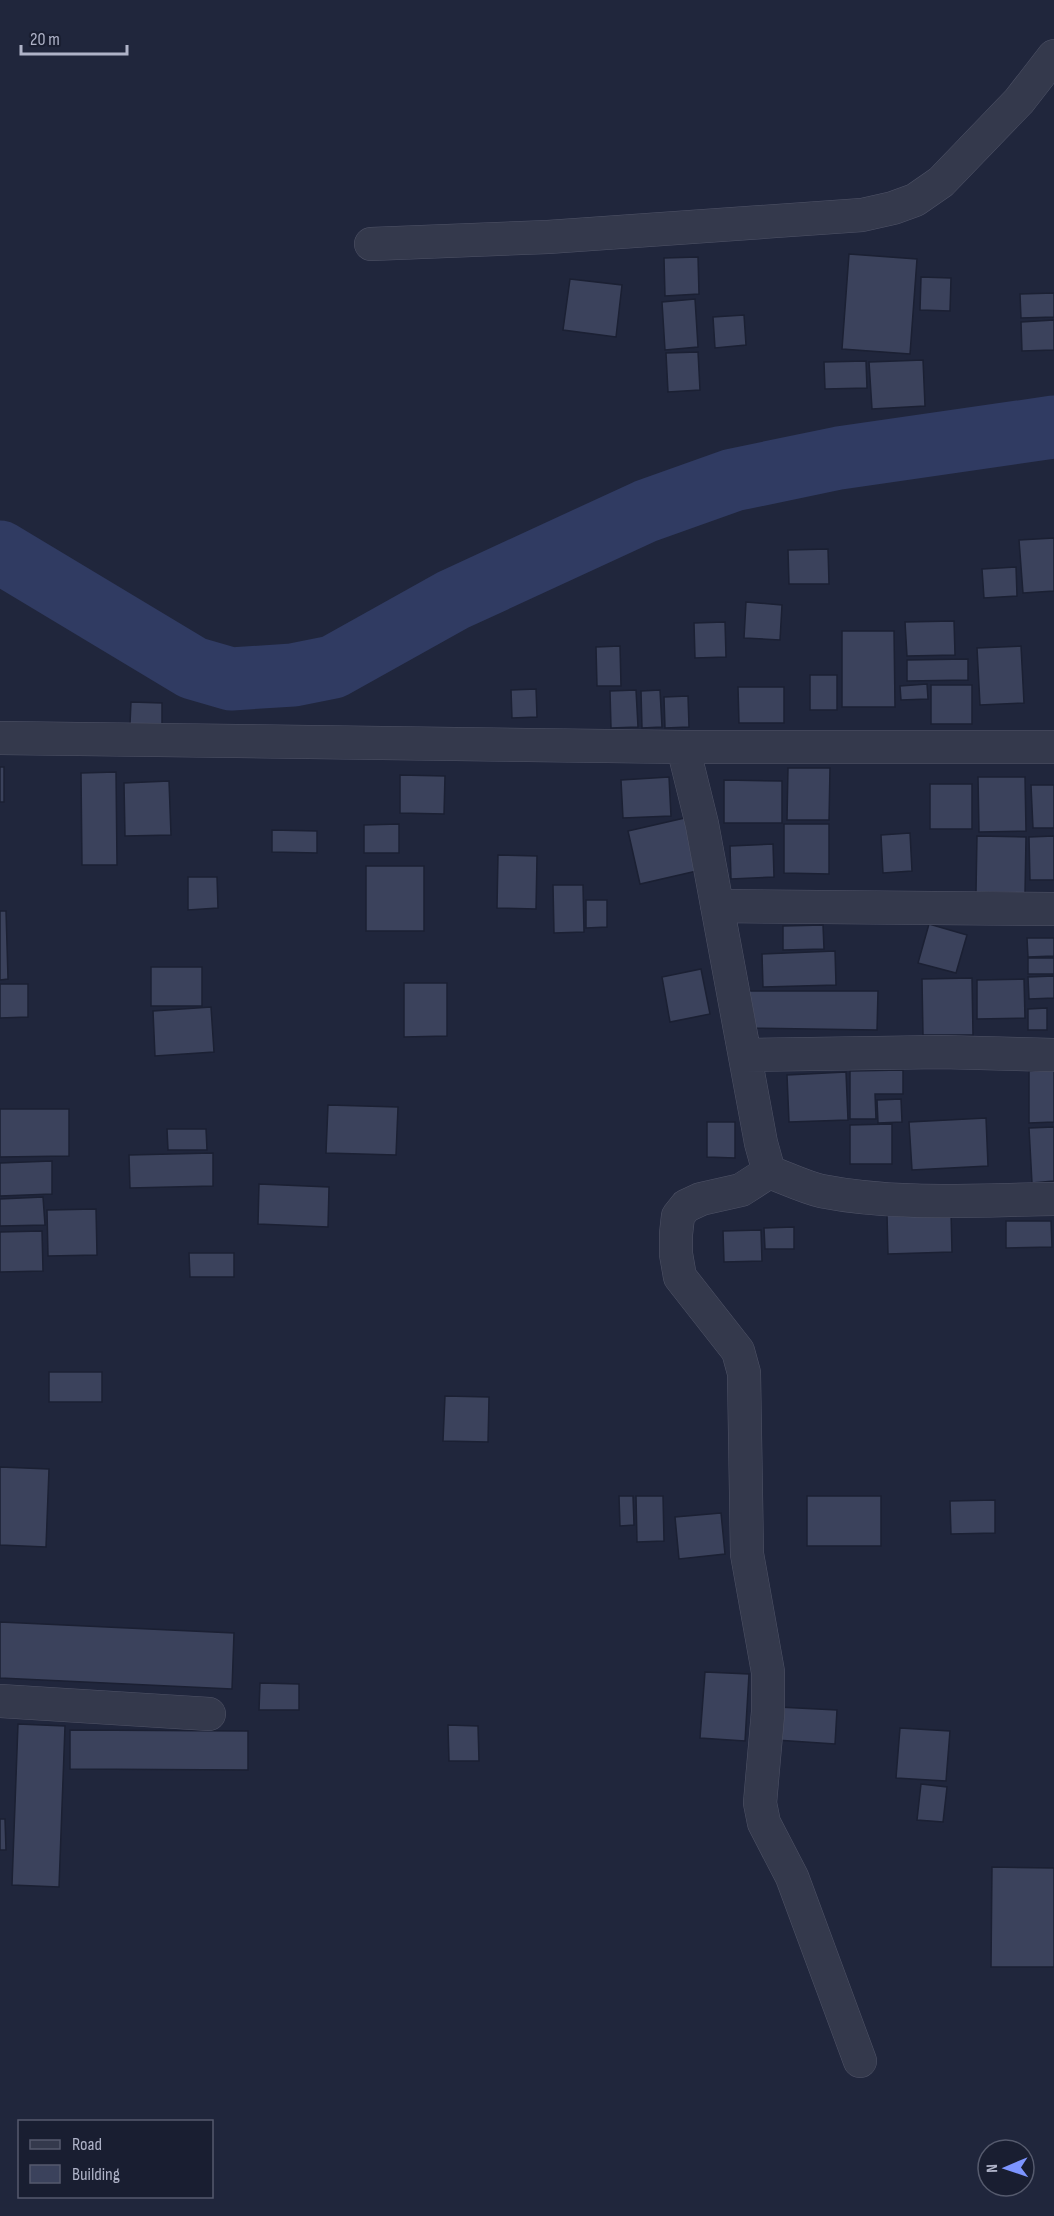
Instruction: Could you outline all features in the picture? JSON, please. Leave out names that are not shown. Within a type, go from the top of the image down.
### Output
[{"type":"street","points":[[371,244],[548,237],[851,216],[893,208],[915,200],[940,182],[1019,101],[1054,56]]},
{"type":"street","points":[[0,738],[683,747],[1054,747]]},
{"type":"street","points":[[683,747],[702,824],[761,1143],[769,1172]]},
{"type":"street","points":[[717,906],[1054,909]]},
{"type":"street","points":[[745,1055],[942,1052],[1054,1055]]},
{"type":"street","points":[[769,1172],[819,1191],[860,1196],[937,1201],[1054,1199]]},
{"type":"street","points":[[769,1172],[741,1190],[701,1199],[686,1206],[678,1216],[676,1254],[680,1277],[738,1351],[744,1373],[747,1554],[768,1672],[768,1713],[760,1803],[764,1823],[792,1877],[860,2061]]},
{"type":"street","points":[[0,1701],[209,1714]]},
{"type":"building","points":[[849,254],[917,259],[910,354],[842,349]]},
{"type":"building","points":[[698,257],[699,294],[665,296],[664,258]]},
{"type":"building","points":[[921,277],[951,278],[950,311],[920,310]]},
{"type":"building","points":[[570,279],[622,285],[616,337],[563,330]]},
{"type":"building","points":[[1054,293],[1054,317],[1021,318],[1020,294]]},
{"type":"building","points":[[695,299],[698,347],[665,350],[662,302]]},
{"type":"building","points":[[744,315],[746,345],[715,348],[713,317]]},
{"type":"building","points":[[1054,320],[1054,350],[1022,351],[1021,322]]},
{"type":"building","points":[[698,352],[700,390],[668,392],[666,353]]},
{"type":"building","points":[[923,360],[925,406],[872,409],[869,362]]},
{"type":"building","points":[[866,361],[867,388],[825,389],[824,362]]},
{"type":"building","points":[[1054,538],[1054,591],[1023,593],[1019,540]]},
{"type":"building","points":[[828,549],[829,584],[789,584],[788,550]]},
{"type":"building","points":[[1016,567],[1017,596],[984,598],[982,569]]},
{"type":"building","points":[[746,602],[782,605],[780,640],[744,638]]},
{"type":"building","points":[[954,621],[955,655],[907,656],[905,622]]},
{"type":"building","points":[[725,622],[726,657],[695,658],[694,623]]},
{"type":"building","points":[[842,631],[894,631],[895,707],[842,707]]},
{"type":"building","points":[[620,646],[621,686],[597,686],[596,647]]},
{"type":"building","points":[[1021,646],[1024,703],[980,705],[977,648]]},
{"type":"building","points":[[968,659],[968,680],[907,681],[907,660]]},
{"type":"building","points":[[810,675],[837,675],[837,710],[810,710]]},
{"type":"building","points":[[927,684],[928,699],[901,700],[900,686]]},
{"type":"building","points":[[931,685],[972,685],[972,724],[931,724]]},
{"type":"building","points":[[738,687],[784,687],[784,723],[739,723]]},
{"type":"building","points":[[536,689],[537,717],[512,718],[511,690]]},
{"type":"building","points":[[636,690],[638,727],[611,728],[610,691]]},
{"type":"building","points":[[660,690],[662,727],[642,728],[641,691]]},
{"type":"building","points":[[688,696],[689,727],[665,728],[664,697]]},
{"type":"building","points":[[131,702],[162,703],[162,724],[130,724]]},
{"type":"building","points":[[0,767],[4,767],[4,802],[0,802]]},
{"type":"building","points":[[788,768],[830,768],[829,820],[787,820]]},
{"type":"building","points":[[116,772],[117,865],[82,865],[81,773]]},
{"type":"building","points":[[400,775],[445,776],[444,814],[400,813]]},
{"type":"building","points":[[669,777],[671,816],[623,818],[621,780]]},
{"type":"building","points":[[978,777],[1025,777],[1026,831],[979,832]]},
{"type":"building","points":[[724,780],[782,781],[782,823],[724,823]]},
{"type":"building","points":[[169,781],[171,835],[125,836],[124,783]]},
{"type":"building","points":[[930,784],[972,784],[972,829],[930,829]]},
{"type":"building","points":[[1031,785],[1054,785],[1054,828],[1033,828]]},
{"type":"building","points":[[689,817],[701,870],[640,884],[628,831]]},
{"type":"building","points":[[399,824],[399,853],[364,853],[364,825]]},
{"type":"building","points":[[784,824],[829,824],[829,874],[784,873]]},
{"type":"building","points":[[272,830],[317,831],[317,853],[272,852]]},
{"type":"building","points":[[910,833],[912,871],[883,873],[881,835]]},
{"type":"building","points":[[977,836],[1026,837],[1025,893],[976,892]]},
{"type":"building","points":[[1054,836],[1054,880],[1030,880],[1029,837]]},
{"type":"building","points":[[773,844],[774,877],[731,879],[730,846]]},
{"type":"building","points":[[498,855],[537,856],[536,909],[497,908]]},
{"type":"building","points":[[366,866],[424,866],[424,931],[366,931]]},
{"type":"building","points":[[188,877],[217,877],[218,908],[188,910]]},
{"type":"building","points":[[553,885],[583,885],[584,932],[554,933]]},
{"type":"building","points":[[586,900],[607,900],[607,927],[586,928]]},
{"type":"building","points":[[0,911],[6,911],[8,979],[0,980]]},
{"type":"building","points":[[929,924],[967,935],[956,973],[918,963]]},
{"type":"building","points":[[823,925],[824,949],[783,950],[783,926]]},
{"type":"building","points":[[1027,938],[1054,938],[1054,956],[1028,957]]},
{"type":"building","points":[[835,951],[836,985],[763,987],[762,954]]},
{"type":"building","points":[[1028,958],[1054,958],[1054,974],[1028,974]]},
{"type":"building","points":[[151,967],[202,967],[202,1006],[151,1006]]},
{"type":"building","points":[[701,969],[710,1014],[670,1022],[662,977]]},
{"type":"building","points":[[1054,976],[1054,998],[1029,999],[1028,977]]},
{"type":"building","points":[[972,978],[973,1035],[923,1035],[922,979]]},
{"type":"building","points":[[1024,979],[1025,1018],[977,1019],[977,980]]},
{"type":"building","points":[[404,983],[447,983],[447,1036],[404,1037]]},
{"type":"building","points":[[0,984],[28,984],[28,1017],[0,1018]]},
{"type":"building","points":[[747,991],[878,991],[877,1030],[747,1028]]},
{"type":"building","points":[[211,1007],[214,1052],[155,1056],[153,1011]]},
{"type":"building","points":[[1047,1008],[1047,1030],[1028,1030],[1028,1009]]},
{"type":"building","points":[[903,1070],[903,1094],[875,1094],[876,1119],[850,1119],[850,1071]]},
{"type":"building","points":[[1054,1070],[1054,1122],[1029,1123],[1029,1071]]},
{"type":"building","points":[[846,1072],[848,1120],[789,1122],[787,1075]]},
{"type":"building","points":[[901,1099],[902,1122],[878,1123],[877,1100]]},
{"type":"building","points":[[328,1105],[398,1107],[396,1155],[326,1153]]},
{"type":"building","points":[[0,1109],[69,1109],[69,1156],[0,1157]]},
{"type":"building","points":[[986,1118],[988,1166],[912,1170],[909,1122]]},
{"type":"building","points":[[707,1122],[735,1122],[735,1158],[707,1157]]},
{"type":"building","points":[[892,1124],[892,1164],[850,1164],[850,1125]]},
{"type":"building","points":[[1054,1127],[1054,1181],[1032,1183],[1029,1128]]},
{"type":"building","points":[[167,1129],[206,1129],[207,1150],[168,1150]]},
{"type":"building","points":[[213,1153],[213,1186],[130,1188],[129,1155]]},
{"type":"building","points":[[52,1161],[52,1194],[0,1196],[0,1163]]},
{"type":"building","points":[[259,1184],[329,1187],[328,1227],[258,1224]]},
{"type":"building","points":[[43,1197],[45,1225],[0,1226],[0,1199]]},
{"type":"building","points":[[96,1209],[97,1255],[48,1256],[47,1210]]},
{"type":"building","points":[[951,1212],[952,1252],[888,1254],[887,1214]]},
{"type":"building","points":[[1006,1221],[1051,1221],[1052,1247],[1006,1248]]},
{"type":"building","points":[[794,1227],[794,1249],[765,1249],[764,1228]]},
{"type":"building","points":[[761,1230],[762,1261],[724,1262],[723,1231]]},
{"type":"building","points":[[42,1231],[43,1271],[0,1272],[0,1232]]},
{"type":"building","points":[[189,1253],[234,1253],[234,1277],[190,1277]]},
{"type":"building","points":[[49,1372],[102,1372],[102,1402],[49,1402]]},
{"type":"building","points":[[445,1396],[489,1397],[488,1442],[443,1441]]},
{"type":"building","points":[[0,1467],[49,1469],[46,1547],[0,1545]]},
{"type":"building","points":[[619,1496],[633,1496],[634,1525],[620,1526]]},
{"type":"building","points":[[636,1496],[663,1496],[664,1541],[637,1542]]},
{"type":"building","points":[[807,1496],[881,1496],[881,1546],[807,1546]]},
{"type":"building","points":[[995,1500],[995,1533],[951,1534],[950,1501]]},
{"type":"building","points":[[721,1513],[725,1554],[679,1559],[675,1517]]},
{"type":"building","points":[[0,1622],[234,1633],[232,1689],[0,1678]]},
{"type":"building","points":[[705,1672],[749,1674],[745,1741],[700,1738]]},
{"type":"building","points":[[260,1683],[299,1684],[299,1710],[259,1710]]},
{"type":"building","points":[[778,1707],[837,1710],[835,1744],[776,1740]]},
{"type":"building","points":[[18,1724],[65,1726],[59,1887],[12,1885]]},
{"type":"building","points":[[448,1725],[478,1726],[479,1761],[449,1761]]},
{"type":"building","points":[[900,1728],[950,1731],[946,1781],[896,1778]]},
{"type":"building","points":[[70,1730],[248,1731],[248,1770],[70,1769]]},
{"type":"building","points":[[921,1784],[947,1787],[943,1822],[917,1820]]},
{"type":"building","points":[[0,1819],[5,1819],[6,1850],[0,1850]]},
{"type":"building","points":[[992,1867],[1054,1868],[1054,1967],[991,1967]]},
{"type":"waterway","points":[[0,552],[193,668],[231,679],[293,675],[333,667],[453,600],[646,511],[733,480],[839,458],[1054,427]]}]
